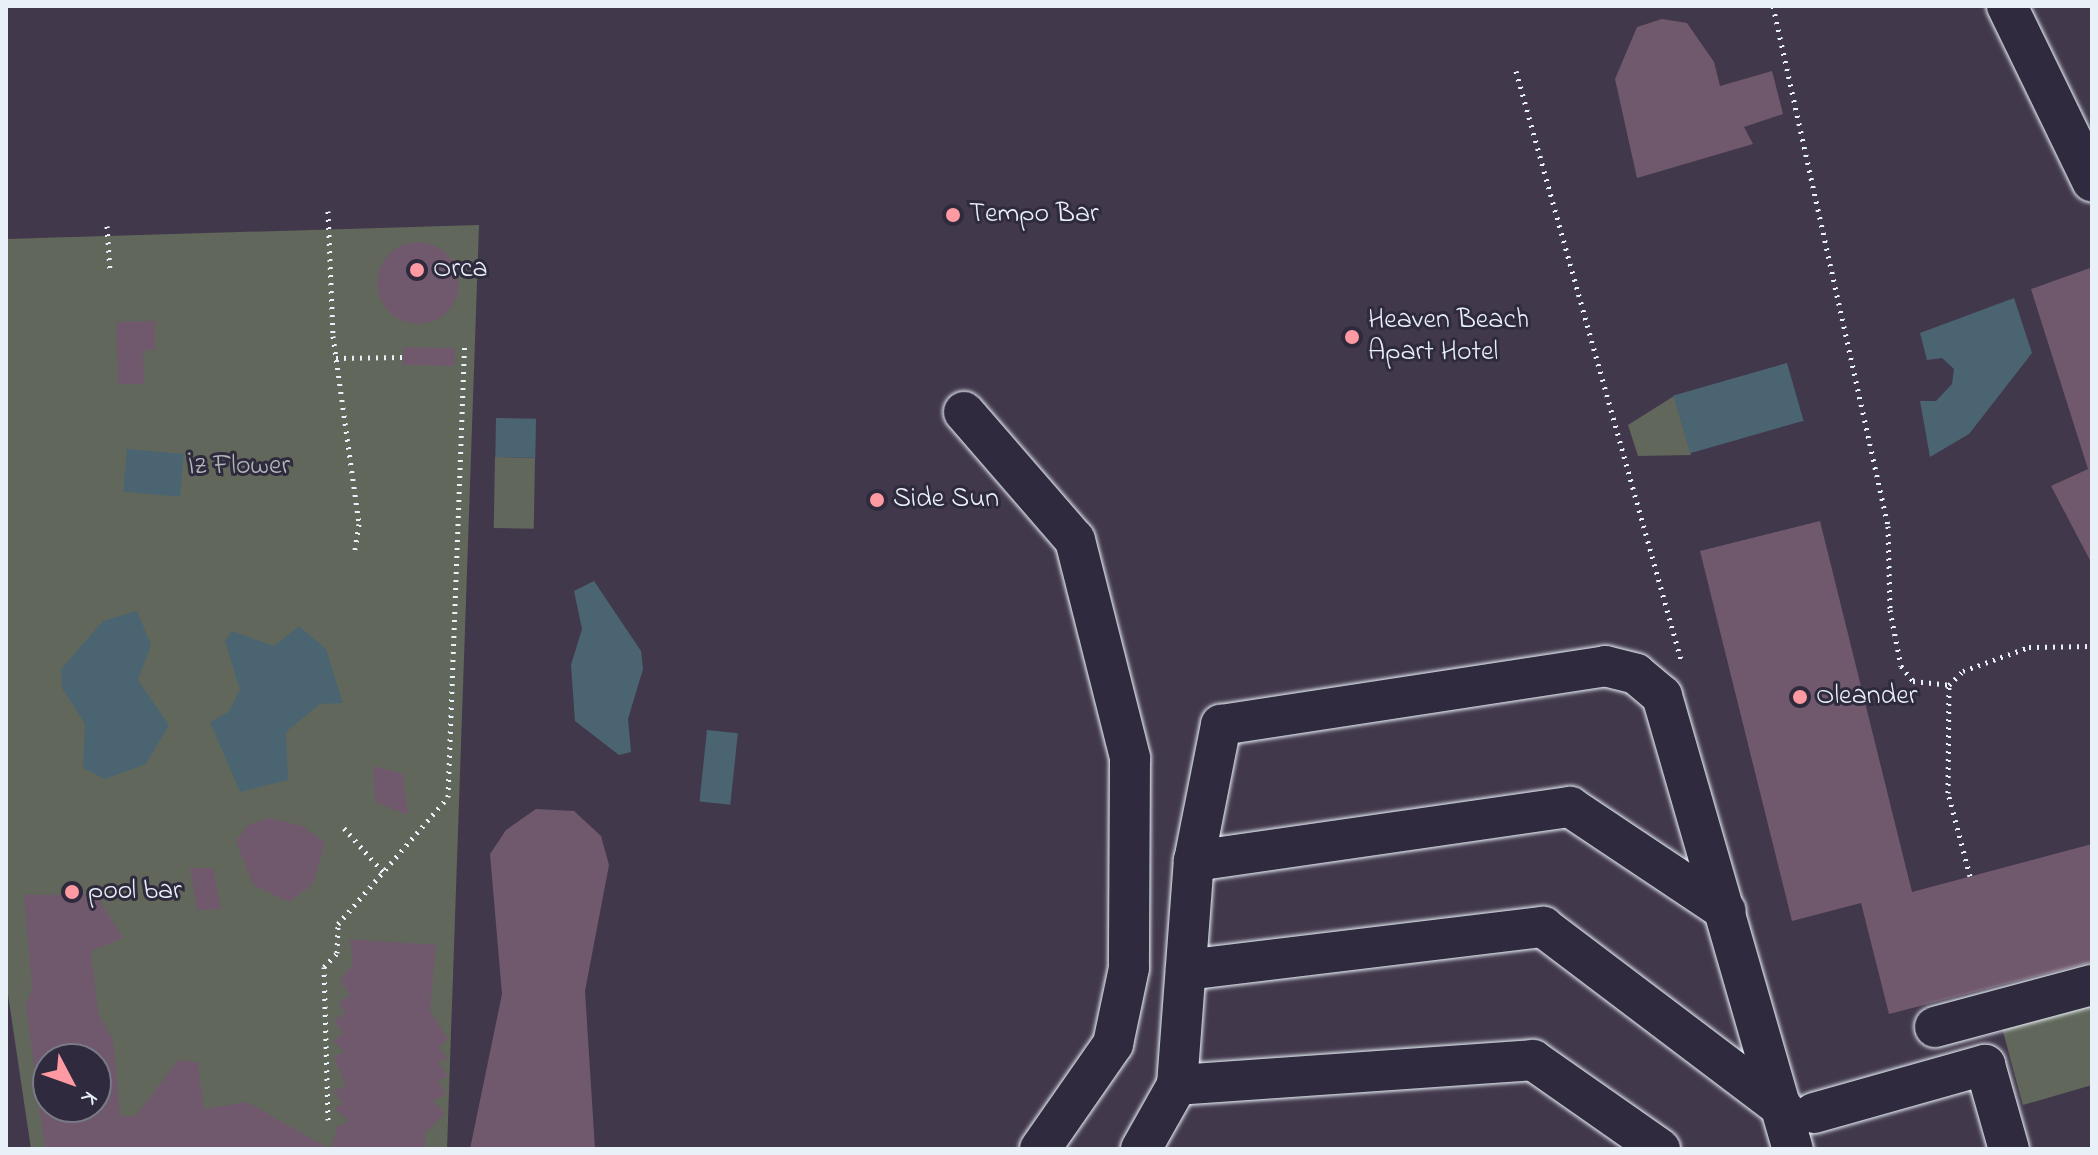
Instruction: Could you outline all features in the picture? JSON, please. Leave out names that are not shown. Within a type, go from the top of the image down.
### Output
[{"type":"street","points":[[2007,6],[2092,181]]},
{"type":"street","points":[[964,412],[1075,540],[1130,758],[1129,968],[1113,1044],[1040,1149]]},
{"type":"street","points":[[1141,1149],[1177,1085],[1194,861],[1221,725],[1605,666],[1636,674],[1662,696],[1726,911],[1799,1111],[1793,1149]]},
{"type":"street","points":[[1194,861],[1570,807],[1726,911]]},
{"type":"street","points":[[1186,970],[1543,927],[1799,1111],[1985,1065],[2009,1149]]},
{"type":"street","points":[[1935,1027],[2092,985]]},
{"type":"street","points":[[1177,1085],[1533,1060],[1660,1149]]},
{"type":"path","points":[[1773,6],[1888,526],[1890,610],[1901,666],[1913,681],[1949,685]]},
{"type":"path","points":[[1516,71],[1686,677]]},
{"type":"path","points":[[328,211],[336,358],[359,524],[355,550]]},
{"type":"path","points":[[107,226],[110,270]]},
{"type":"path","points":[[328,1120],[324,967],[337,953],[338,924],[448,797],[465,344]]},
{"type":"path","points":[[336,358],[403,357]]},
{"type":"path","points":[[1970,876],[1948,793],[1949,685],[1963,671],[2029,647],[2092,646]]},
{"type":"path","points":[[344,828],[383,872]]},
{"type":"green space","name":"İz Flower","points":[[479,225],[447,1149],[31,1149],[6,981],[6,239]]},
{"type":"green space","points":[[1674,396],[1691,455],[1638,456],[1628,425]]},
{"type":"green space","points":[[495,457],[535,458],[534,529],[494,528]]},
{"type":"green space","points":[[2092,999],[2092,1085],[2023,1105],[2001,1024]]},
{"type":"water","points":[[2014,298],[2032,353],[1969,434],[1930,457],[1920,401],[1936,401],[1952,384],[1954,369],[1942,358],[1927,360],[1920,333]]},
{"type":"water","points":[[1787,363],[1804,421],[1690,453],[1674,396]]},
{"type":"water","points":[[496,418],[536,419],[535,458],[495,457]]},
{"type":"water","points":[[127,449],[184,454],[180,497],[123,492]]},
{"type":"water","points":[[594,581],[641,651],[643,669],[628,719],[631,752],[619,755],[575,721],[571,665],[582,629],[574,591]]},
{"type":"water","points":[[137,611],[151,645],[138,680],[169,725],[146,764],[105,779],[83,768],[85,724],[62,688],[61,669],[103,621]]},
{"type":"water","points":[[299,626],[326,649],[343,703],[320,704],[286,732],[288,780],[240,792],[210,722],[228,712],[240,690],[225,641],[232,631],[274,646]]},
{"type":"water","points":[[707,730],[738,733],[730,805],[699,802]]},
{"type":"building","points":[[1662,19],[1687,23],[1714,62],[1720,86],[1772,71],[1783,114],[1744,127],[1753,144],[1637,178],[1615,79],[1637,27]]},
{"type":"building","name":"Orca","points":[[410,242],[426,242],[441,249],[452,260],[459,283],[456,299],[447,312],[426,324],[410,324],[395,317],[384,306],[377,291],[377,275],[384,260],[395,249]]},
{"type":"building","points":[[2090,268],[2092,564],[2051,486],[2088,469],[2031,289]]},
{"type":"building","points":[[155,321],[155,350],[143,351],[144,384],[118,384],[116,322]]},
{"type":"building","points":[[403,347],[455,348],[455,366],[403,365]]},
{"type":"building","name":"Oleander","points":[[1820,521],[1912,892],[2092,844],[2092,962],[1889,1014],[1861,903],[1792,921],[1700,551]]},
{"type":"building","points":[[373,766],[403,774],[408,815],[375,802]]},
{"type":"building","points":[[536,809],[574,811],[601,836],[609,865],[585,991],[595,1149],[470,1149],[502,994],[490,854],[506,830]]},
{"type":"building","points":[[269,818],[302,826],[325,842],[313,884],[289,902],[253,885],[236,841],[248,825]]},
{"type":"building","points":[[190,868],[213,868],[221,909],[197,910]]},
{"type":"building","points":[[96,894],[123,938],[91,951],[98,1013],[113,1039],[120,1116],[136,1116],[178,1060],[198,1062],[204,1109],[247,1102],[330,1149],[45,1149],[42,1123],[112,1123],[112,1043],[32,1043],[32,1050],[26,1005],[32,988],[24,895]]},
{"type":"building","points":[[350,939],[436,945],[430,1011],[448,1039],[438,1047],[448,1058],[438,1062],[448,1076],[438,1082],[447,1094],[433,1101],[445,1113],[425,1133],[426,1149],[330,1149],[338,1126],[349,1121],[334,1109],[343,1103],[333,1091],[346,1086],[334,1057],[344,1052],[333,1040],[343,1034],[334,1020],[345,1013],[339,1002],[350,995],[340,980],[353,964]]},
{"type":"place","name":"Tempo Bar","points":[[953,215]]},
{"type":"place","name":"Orca","points":[[417,270]]},
{"type":"place","name":"Heaven Beach Apart Hotel","points":[[1352,337]]},
{"type":"place","name":"Side Sun","points":[[877,500]]},
{"type":"place","name":"Oleander","points":[[1800,697]]},
{"type":"place","name":"pool bar","points":[[72,892]]}]
